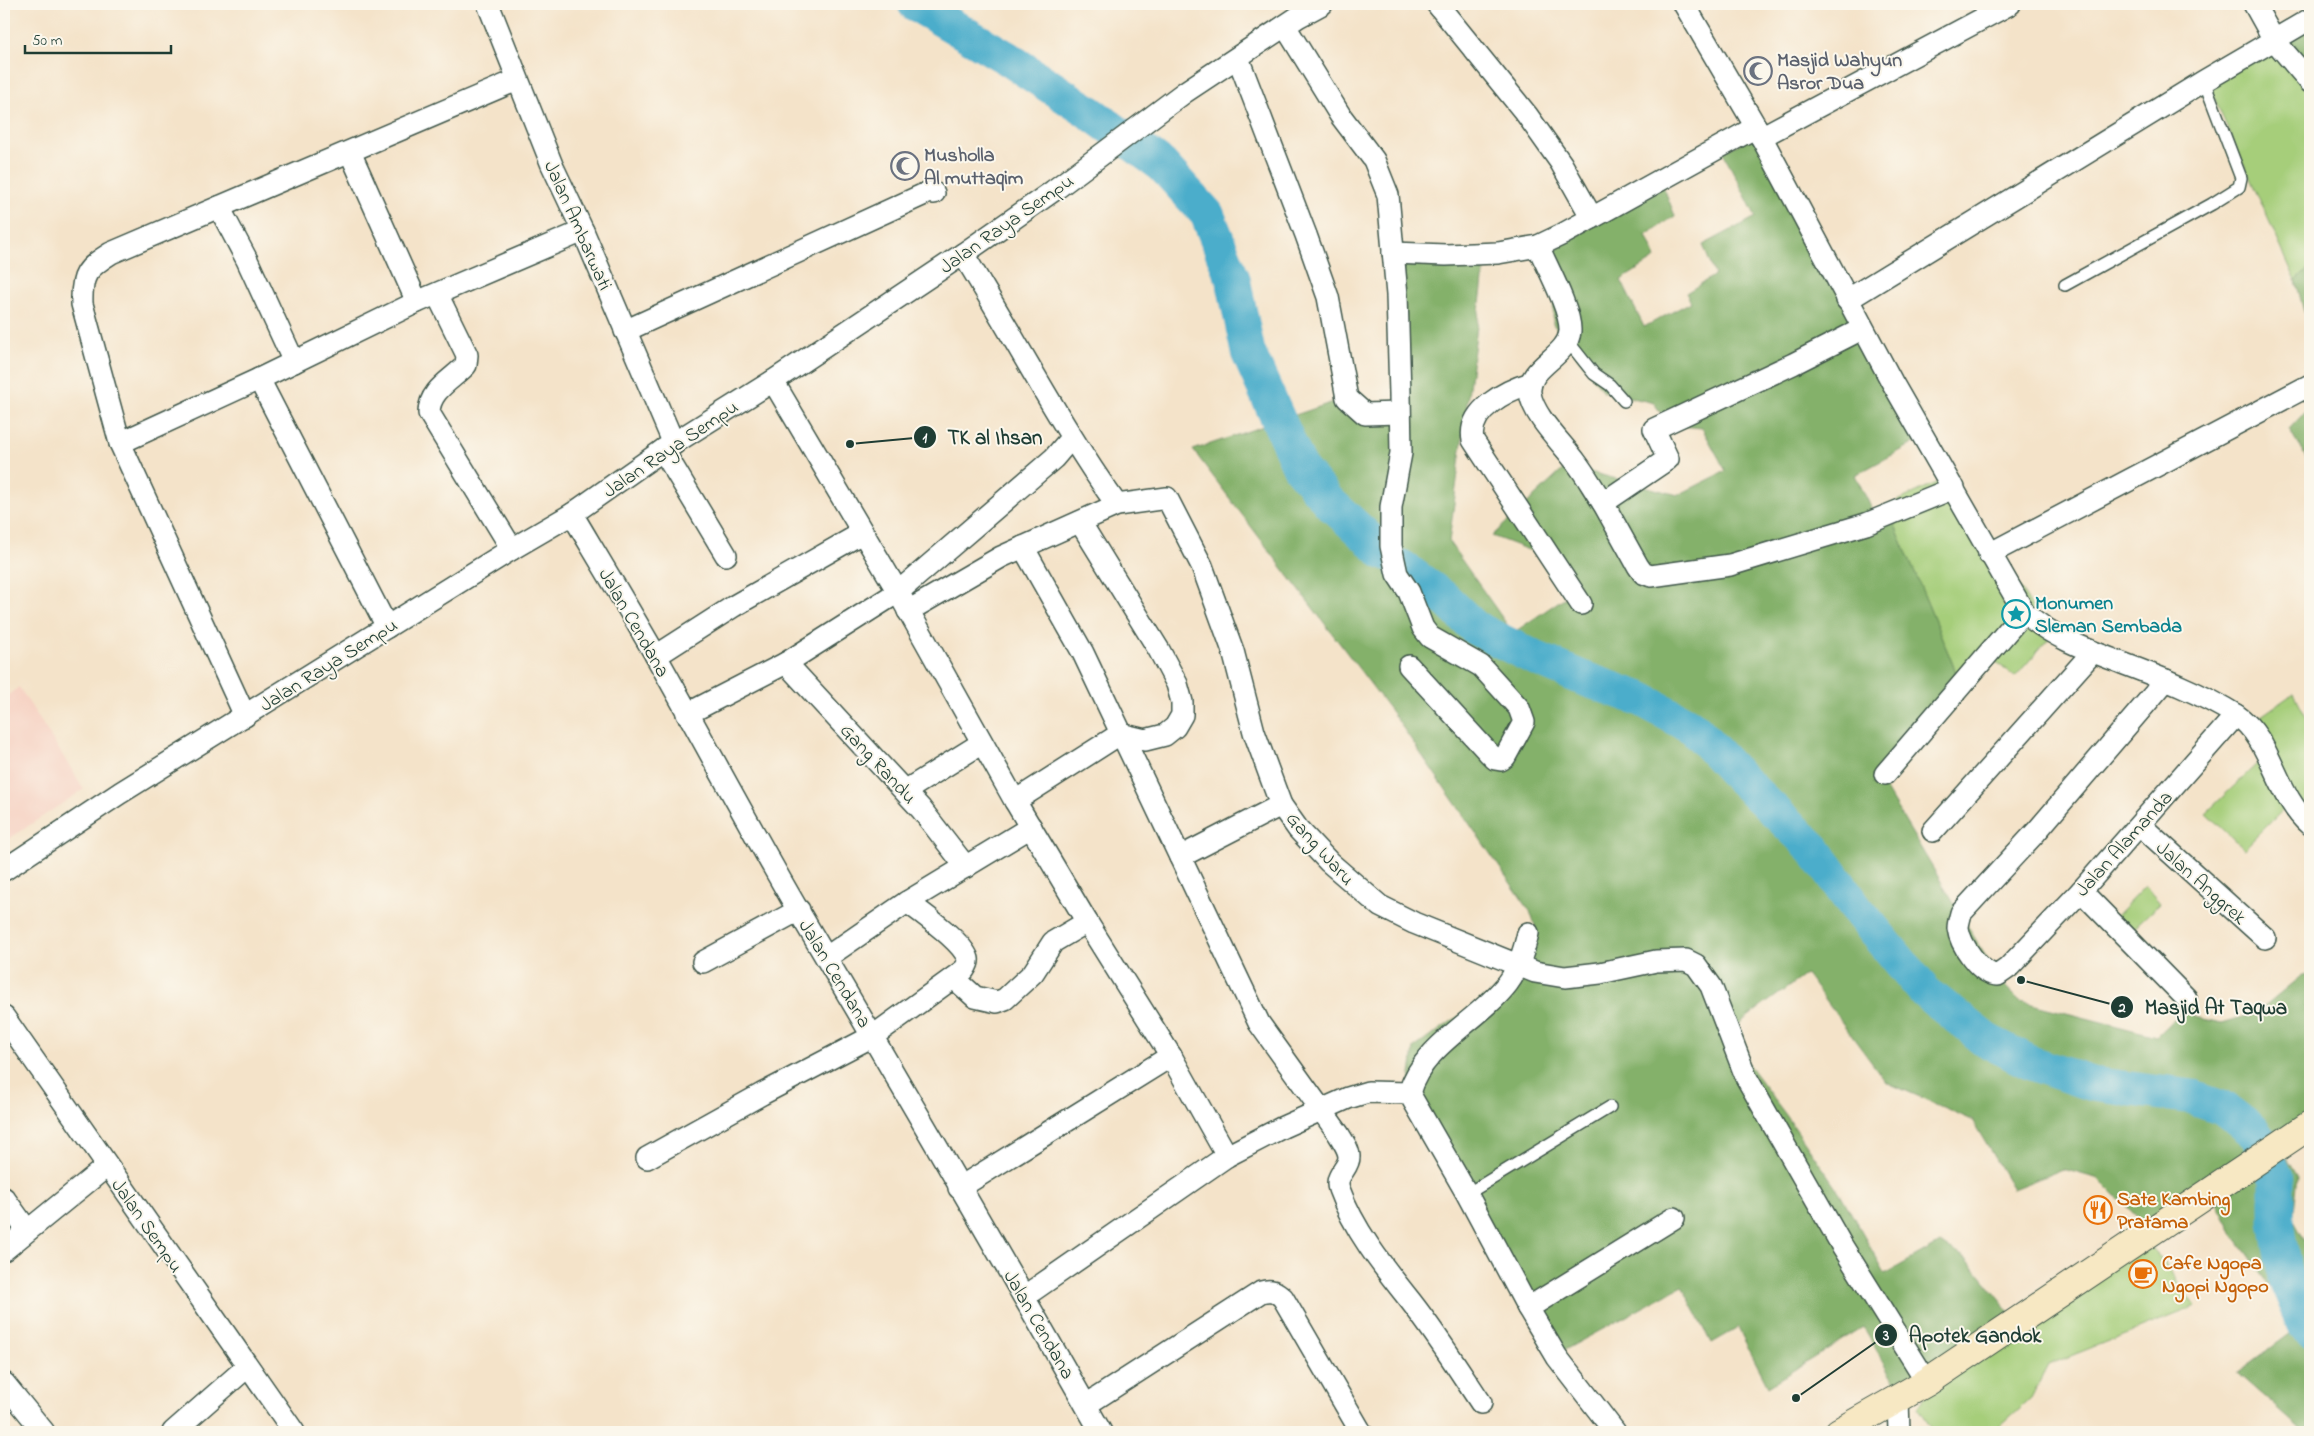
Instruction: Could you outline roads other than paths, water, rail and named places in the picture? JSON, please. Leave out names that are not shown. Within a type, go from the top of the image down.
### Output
[{"type":"street","name":"Jalan Ambarwati","points":[[488,4],[552,166],[583,230],[625,331],[669,447],[726,555]]},
{"type":"street","name":"Jalan Raya Sempu","points":[[4,870],[120,793],[512,549],[572,514],[669,447],[963,254],[1053,191],[1186,92],[1238,58],[1292,16],[1322,4]]},
{"type":"street","points":[[1437,4],[1527,115],[1561,163],[1592,218]]},
{"type":"street","points":[[1684,4],[1758,132],[1862,329],[1954,488],[1989,554],[2024,612],[2056,634],[2093,652],[2166,680],[2236,715],[2258,739],[2291,805],[2310,825]]},
{"type":"street","points":[[1393,253],[1482,254],[1538,246],[2010,4]]},
{"type":"street","points":[[2254,4],[2274,40],[2310,82]]},
{"type":"street","points":[[1292,16],[1340,115],[1374,160],[1388,196],[1397,295],[1401,453],[1391,507],[1391,546],[1396,574],[1409,592],[1423,628],[1430,638],[1481,666],[1519,708],[1524,722],[1505,757],[1501,760],[1495,759],[1409,666]]},
{"type":"street","points":[[1847,300],[2204,81],[2310,19]]},
{"type":"street","points":[[1238,58],[1306,234],[1328,297],[1347,398],[1365,414],[1399,413]]},
{"type":"street","points":[[246,716],[120,443],[82,304],[84,276],[90,267],[111,253],[517,80]]},
{"type":"street","points":[[350,152],[417,302]]},
{"type":"street","points":[[625,331],[928,192],[934,192]]},
{"type":"street","points":[[219,207],[247,260],[294,362]]},
{"type":"street","points":[[120,443],[259,379],[417,302],[583,230]]},
{"type":"street","points":[[1538,246],[1565,308],[1570,324],[1568,340],[1531,383],[1505,393],[1490,404],[1474,423],[1472,433],[1473,440],[1581,604]]},
{"type":"street","points":[[687,714],[903,601],[1117,505],[1071,438],[1019,345],[963,254]]},
{"type":"street","points":[[437,294],[467,355],[466,365],[434,394],[429,404],[429,413],[512,549]]},
{"type":"street","points":[[1603,503],[1668,459],[1654,428],[1794,364],[1862,329]]},
{"type":"street","points":[[259,379],[387,627]]},
{"type":"street","points":[[772,381],[903,601],[1015,801],[1087,922],[1171,1056],[1227,1156]]},
{"type":"street","points":[[1531,383],[1530,391],[1535,408],[1578,464],[1603,503],[1638,566],[1643,573],[1651,576],[1730,565],[1866,524],[1954,488]]},
{"type":"street","points":[[1989,554],[2310,384]]},
{"type":"street","points":[[903,601],[1054,458],[1071,438]]},
{"type":"street","name":"Gang Waru","points":[[1117,505],[1167,498],[1190,541],[1210,586],[1233,651],[1254,732],[1281,804],[1298,829],[1328,862],[1380,906],[1414,923],[1535,972],[1565,976],[1600,973],[1656,961],[1686,960],[1696,965],[1703,972],[1711,986],[1746,1077],[1824,1216],[1927,1382]]},
{"type":"street","name":"Jalan Cendana","points":[[572,514],[656,656],[687,714],[959,1188],[1025,1296],[1101,1432]]},
{"type":"street","points":[[1015,801],[1120,734],[1145,740],[1165,735],[1176,727],[1182,715],[1182,702],[1177,684],[1159,650],[1080,522]]},
{"type":"street","points":[[656,656],[734,606],[862,533]]},
{"type":"street","points":[[1023,547],[1083,653],[1259,1024],[1338,1133],[1347,1151],[1349,1158],[1339,1176],[1339,1188],[1362,1234],[1379,1261],[1449,1354],[1481,1403]]},
{"type":"street","points":[[1885,774],[2024,612]]},
{"type":"street","points":[[1933,831],[2093,652]]},
{"type":"street","name":"Gang Randu","points":[[786,663],[905,791],[966,867]]},
{"type":"street","name":"Jalan Alamanda","points":[[2166,680],[2036,832],[1961,912],[1958,930],[1973,958],[1987,971],[1998,975],[2008,968],[2081,891],[2236,715]]},
{"type":"street","points":[[905,791],[982,743]]},
{"type":"street","points":[[1180,857],[1281,804]]},
{"type":"street","name":"Jalan Anggrek","points":[[2140,825],[2265,938]]},
{"type":"street","points":[[827,957],[907,902],[1031,826]]},
{"type":"street","points":[[2081,891],[2186,998]]},
{"type":"street","points":[[647,1158],[762,1094],[873,1036],[964,970],[968,964],[968,959],[957,943],[907,902]]},
{"type":"street","points":[[703,962],[799,910]]},
{"type":"street","points":[[954,978],[975,997],[997,1002],[1005,999],[1033,973],[1053,942],[1087,922]]},
{"type":"street","points":[[1528,933],[1519,965],[1508,983],[1424,1062],[1413,1079],[1409,1093],[1467,1194],[1556,1358],[1615,1432]]},
{"type":"street","name":"Jalan Sempu","points":[[4,1017],[294,1432]]},
{"type":"street","points":[[959,1188],[1171,1056]]},
{"type":"street","points":[[1025,1296],[1227,1156],[1283,1127],[1348,1098],[1368,1092],[1409,1093]]},
{"type":"street","points":[[1850,1426],[1927,1382],[2310,1125]]},
{"type":"street","points":[[4,1250],[108,1166]]},
{"type":"street","points":[[4,1198],[27,1230]]},
{"type":"street","points":[[1528,1308],[1674,1218]]},
{"type":"street","points":[[1086,1405],[1261,1292],[1268,1290],[1277,1292],[1283,1298],[1361,1432]]},
{"type":"street","points":[[173,1432],[247,1367]]},
{"type":"street","points":[[4,1383],[44,1432]]},
{"type":"street","points":[[1898,1399],[1899,1432]]},
{"type":"street","points":[[1850,1426],[1890,1432]]},
{"type":"lane","points":[[2065,285],[2212,204],[2239,187],[2241,178],[2204,81]]},
{"type":"lane","points":[[1568,340],[1594,374],[1610,385],[1624,401]]},
{"type":"lane","points":[[1467,1194],[1610,1107]]},
{"type":"waterway","points":[[915,4],[1007,58],[1089,112],[1162,165],[1207,214],[1233,279],[1248,352],[1300,468],[1329,502],[1384,553]]},
{"type":"waterway","points":[[1402,567],[1443,597],[1475,628],[1533,657],[1582,678],[1641,699],[1694,728],[1737,775],[1814,849],[1856,908],[1925,992],[1986,1040],[2031,1063],[2092,1084],[2193,1097],[2222,1107],[2257,1134],[2277,1180],[2277,1221],[2287,1283],[2305,1325],[2310,1329]]},
{"type":"place","name":"Masjid Wahyun Asror Dua","points":[[1758,71]]},
{"type":"place","name":"Musholla Al muttaqim","points":[[905,166]]},
{"type":"place","name":"TK al Ihsan","points":[[850,444]]},
{"type":"place","name":"Monumen Sleman Sembada","points":[[2016,614]]},
{"type":"place","name":"Masjid At Taqwa","points":[[2021,980]]},
{"type":"place","name":"Sate Kambing Pratama","points":[[2098,1210]]},
{"type":"place","name":"Cafe Ngopa Ngopi Ngopo","points":[[2143,1274]]},
{"type":"place","name":"Apotek Gandok","points":[[1796,1398]]}]
